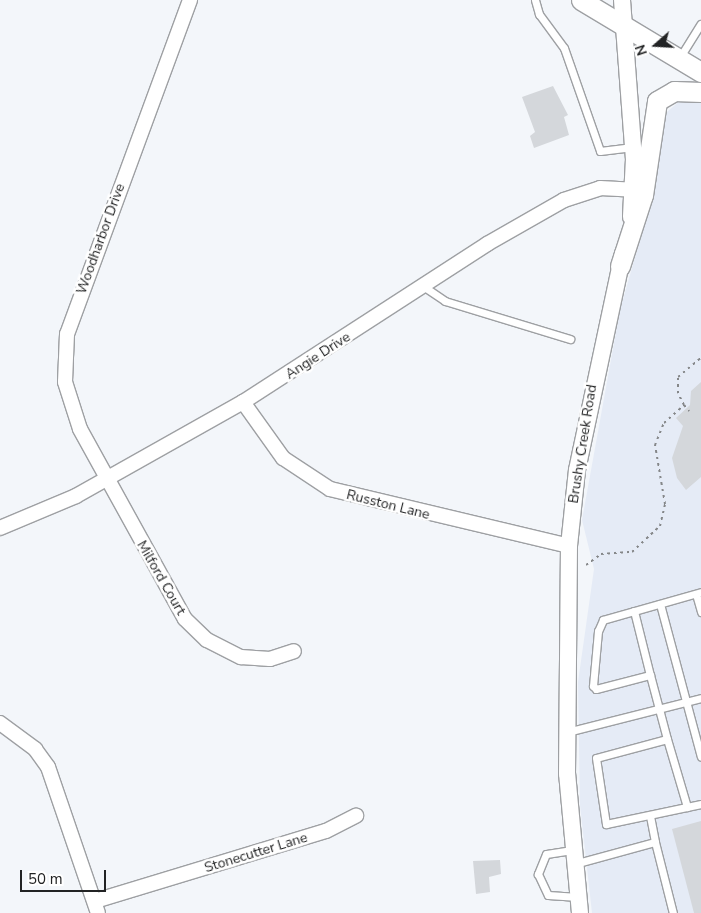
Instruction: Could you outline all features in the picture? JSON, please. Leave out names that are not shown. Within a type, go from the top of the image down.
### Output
[{"type":"main road","points":[[581,0],[622,28],[701,72]]},
{"type":"main road","points":[[620,266],[643,195],[657,101],[674,91],[701,92]]},
{"type":"street","name":"Woodharbor Drive","points":[[106,480],[68,398],[63,366],[65,342],[190,0]]},
{"type":"street","name":"Brushy Creek Road","points":[[579,905],[573,857],[566,732],[570,546],[577,470],[620,266],[633,190],[634,146],[622,28],[622,0]]},
{"type":"street","name":"Angie Drive","points":[[0,528],[44,512],[106,480],[243,402],[423,286],[564,200],[600,188],[633,190]]},
{"type":"street","name":"Russton Lane","points":[[243,402],[283,458],[330,489],[570,546]]},
{"type":"street","name":"Milford Court","points":[[106,480],[180,614],[196,632],[241,658],[270,659],[294,651]]},
{"type":"street","points":[[0,723],[35,749],[48,767],[96,907]]},
{"type":"street","name":"Stonecutter Lane","points":[[96,907],[326,831],[356,816]]},
{"type":"lane","points":[[535,0],[539,14],[564,48],[600,151],[634,146]]},
{"type":"lane","points":[[679,60],[698,33],[701,24]]},
{"type":"lane","points":[[423,286],[445,301],[570,339]]},
{"type":"lane","points":[[650,676],[596,689],[593,686],[598,631],[603,620],[699,593],[701,612]]},
{"type":"lane","points":[[660,604],[701,757]]},
{"type":"lane","points":[[634,611],[658,707],[687,807]]},
{"type":"lane","points":[[566,732],[658,707],[701,698]]},
{"type":"lane","points":[[667,739],[596,758],[606,824],[701,804]]},
{"type":"lane","points":[[650,816],[673,913]]},
{"type":"lane","points":[[579,905],[548,895],[538,874],[546,854],[573,857],[655,842]]},
{"type":"path","points":[[689,411],[678,393],[678,377],[700,359]]},
{"type":"path","points":[[586,565],[601,554],[632,552],[660,526],[665,504],[655,446],[664,423],[684,405]]},
{"type":"shaded area","points":[[687,95],[701,100],[701,913],[592,913],[580,805],[578,682],[594,569],[582,520],[620,310],[647,215],[655,122]]},
{"type":"building","points":[[553,86],[568,115],[564,117],[569,135],[534,148],[530,136],[535,132],[522,97]]},
{"type":"building","points":[[701,382],[701,477],[686,490],[677,478],[672,458],[683,426],[676,418],[690,405],[691,391]]},
{"type":"building","points":[[701,821],[701,913],[694,913],[672,829]]},
{"type":"building","points":[[500,860],[501,874],[489,877],[490,892],[476,894],[473,861]]}]
